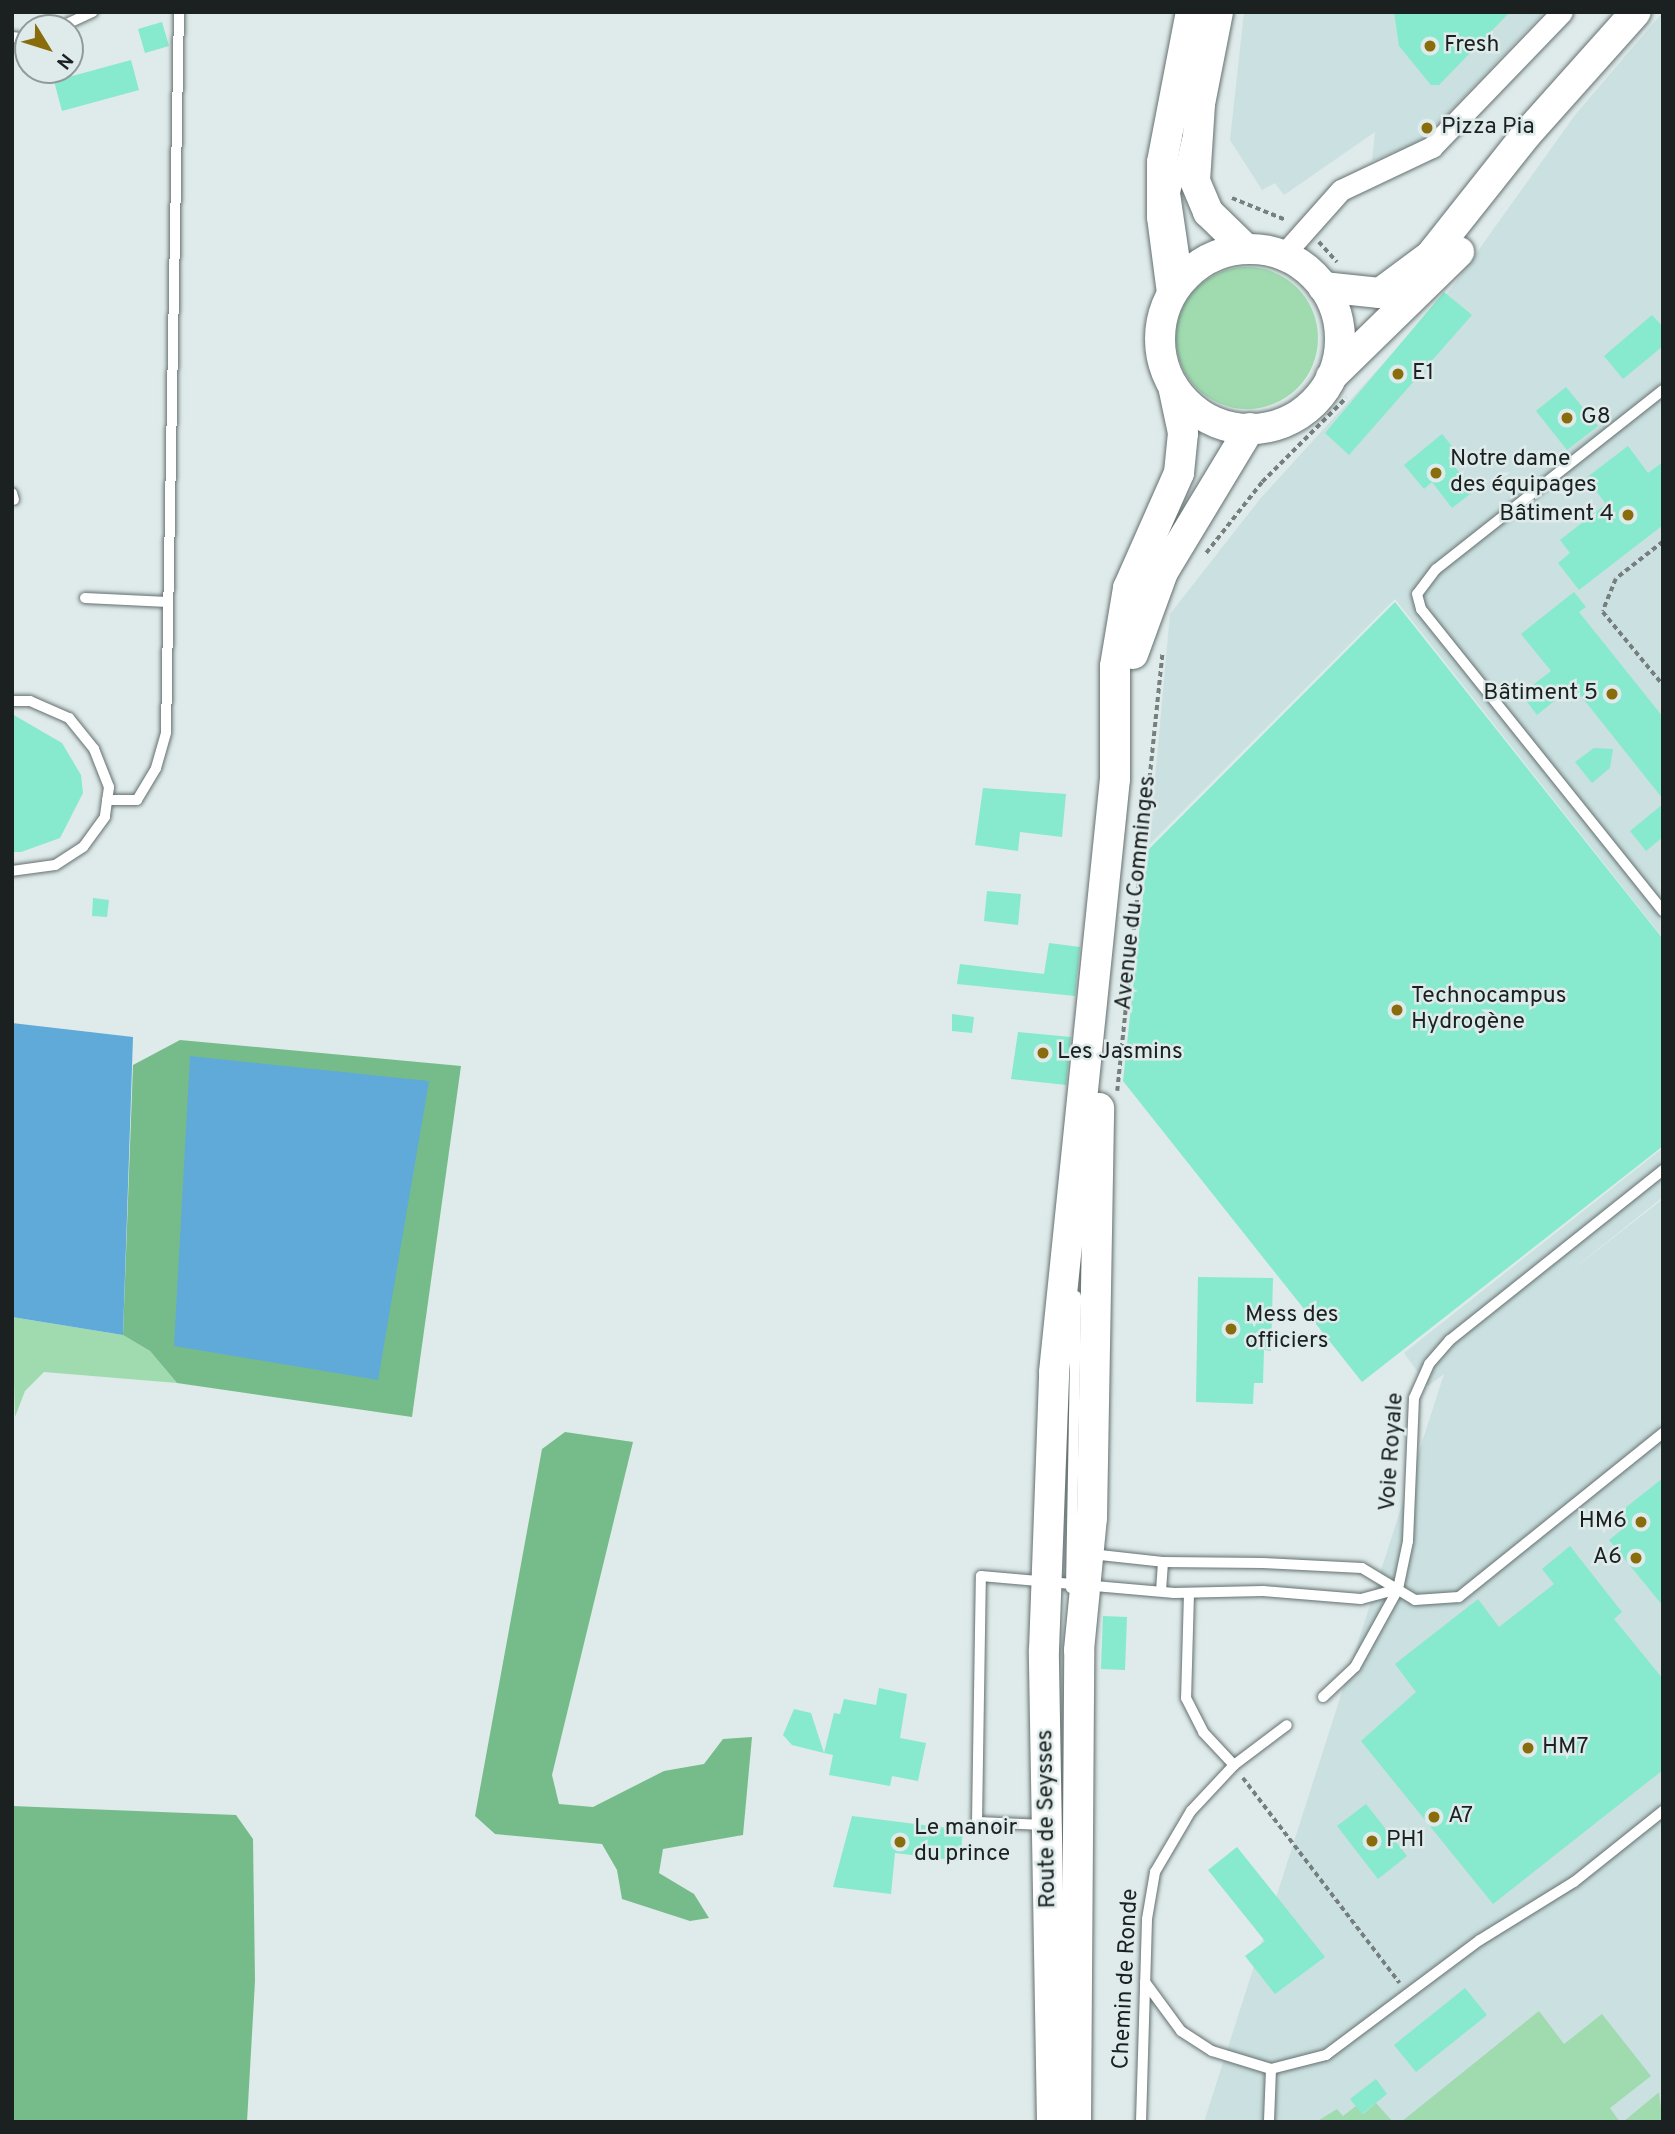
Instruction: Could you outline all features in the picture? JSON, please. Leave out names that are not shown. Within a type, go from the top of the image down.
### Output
[{"type":"main road","points":[[1191,12],[1162,162],[1161,217],[1180,283],[1160,349],[1173,386],[1206,418],[1250,428],[1298,414],[1339,387],[1442,272],[1555,106]]},
{"type":"main road","points":[[1218,12],[1200,104],[1200,197],[1246,248]]},
{"type":"main road","points":[[1180,283],[1219,254],[1246,248],[1283,255],[1323,287],[1368,295],[1409,275],[1636,12]]},
{"type":"main road","points":[[1323,287],[1340,341],[1339,387]]},
{"type":"main road","name":"Avenue du Comminges","points":[[1071,1517],[1054,1372],[1115,779],[1115,666],[1128,588],[1178,473],[1183,432],[1173,386]]},
{"type":"main road","name":"Avenue du Comminges","points":[[1071,1517],[1131,790],[1130,666],[1163,572],[1250,428]]},
{"type":"main road","name":"Route de Seysses","points":[[1071,1517],[1072,1574],[1079,1650],[1076,2122]]},
{"type":"main road","name":"Route de Seysses","points":[[1052,2122],[1048,1825],[1072,1574],[1071,1517]]},
{"type":"street","points":[[1283,255],[1299,230],[1341,190],[1432,147],[1562,12]]},
{"type":"lane","points":[[107,800],[137,800],[156,768],[166,732],[179,12]]},
{"type":"lane","points":[[1180,283],[1175,193],[1200,104]]},
{"type":"lane","points":[[1663,390],[1436,569],[1417,594],[1421,609],[1663,911]]},
{"type":"lane","points":[[85,598],[169,602]]},
{"type":"lane","points":[[12,701],[30,701],[69,718],[94,749],[107,800],[105,817],[83,847],[55,865],[12,871]]},
{"type":"lane","name":"Voie Royale","points":[[1323,1697],[1355,1667],[1398,1590],[1408,1541],[1414,1398],[1429,1364],[1450,1340],[1663,1170]]},
{"type":"lane","points":[[1048,1825],[977,1822],[981,1576],[1072,1574],[1163,1562],[1263,1563],[1362,1568],[1415,1601],[1459,1597],[1663,1433]]},
{"type":"lane","points":[[1161,1591],[1163,1562]]},
{"type":"lane","points":[[1072,1574],[1161,1591],[1189,1593],[1263,1591],[1361,1599],[1398,1590]]},
{"type":"lane","points":[[1189,1593],[1186,1698],[1203,1732],[1234,1765]]},
{"type":"lane","name":"Chemin de Ronde","points":[[1141,2122],[1145,1982],[1155,1872],[1191,1811],[1234,1765],[1287,1725]]},
{"type":"lane","points":[[1145,1982],[1181,2031],[1212,2051],[1270,2069],[1326,2055],[1509,1919],[1574,1882],[1663,1811]]},
{"type":"lane","points":[[1269,2121],[1270,2069]]},
{"type":"path","points":[[1223,191],[1299,230],[1350,272]]},
{"type":"path","points":[[1203,556],[1339,387]]},
{"type":"path","points":[[1663,542],[1616,579],[1603,612],[1663,685]]},
{"type":"path","name":"Avenue du Comminges","points":[[1107,1100],[1162,647]]},
{"type":"path","points":[[1234,1765],[1408,1993]]},
{"type":"shaded area","points":[[1244,12],[1544,12],[1422,141],[1372,161],[1375,132],[1284,195],[1275,183],[1262,190],[1230,140]]},
{"type":"shaded area","points":[[1663,12],[1663,938],[1395,599],[1149,845],[1170,614],[1260,499],[1450,290],[1575,115]]},
{"type":"shaded area","points":[[1663,1148],[1663,1197],[1563,1277],[1663,1199],[1663,2122],[1204,2122],[1444,1374],[1428,1386],[1404,1353]]},
{"type":"green space","points":[[1247,267],[1274,272],[1297,288],[1313,311],[1318,338],[1313,365],[1297,388],[1274,404],[1247,409],[1220,404],[1197,388],[1181,365],[1176,338],[1181,311],[1197,288],[1220,272]]},
{"type":"green space","points":[[180,1040],[461,1066],[412,1417],[177,1383],[150,1351],[123,1335],[133,1065]]},
{"type":"green space","points":[[12,1317],[123,1335],[150,1351],[177,1383],[44,1372],[25,1391],[15,1417]]},
{"type":"green space","points":[[565,1432],[633,1442],[552,1775],[559,1804],[593,1807],[664,1771],[704,1764],[723,1739],[752,1737],[743,1835],[663,1849],[659,1873],[694,1894],[709,1918],[690,1921],[622,1899],[617,1870],[602,1844],[495,1834],[475,1816],[542,1449]]},
{"type":"green space","points":[[12,1806],[236,1815],[253,1839],[255,1981],[247,2122],[12,2122]]},
{"type":"green space","points":[[1539,2011],[1564,2044],[1602,2014],[1651,2076],[1610,2108],[1620,2122],[1401,2122]]},
{"type":"green space","points":[[1658,2093],[1663,2122],[1623,2122]]},
{"type":"green space","points":[[1376,2103],[1393,2122],[1316,2122],[1337,2109],[1343,2116],[1356,2106],[1363,2114]]},
{"type":"water","points":[[12,1023],[133,1037],[123,1335],[12,1317]]},
{"type":"water","points":[[190,1056],[429,1081],[378,1380],[174,1346]]},
{"type":"building","points":[[1394,12],[1510,12],[1439,85],[1431,85],[1399,46]]},
{"type":"building","points":[[162,22],[169,46],[145,53],[138,29]]},
{"type":"building","points":[[131,60],[139,90],[62,111],[55,84],[84,84],[84,73]]},
{"type":"building","name":"E1","points":[[1444,292],[1472,315],[1349,455],[1325,433]]},
{"type":"building","points":[[1652,315],[1663,327],[1663,346],[1623,379],[1604,356]]},
{"type":"building","name":"G8","points":[[1566,387],[1598,426],[1567,450],[1536,411]]},
{"type":"building","name":"Notre dame des équipages","points":[[1442,434],[1456,451],[1448,458],[1474,491],[1452,508],[1432,482],[1424,489],[1404,465]]},
{"type":"building","name":"Bâtiment 4","points":[[1628,446],[1648,473],[1663,462],[1663,525],[1579,590],[1558,563],[1570,553],[1560,540],[1606,504],[1586,478]]},
{"type":"building","name":"Bâtiment 5","points":[[1574,592],[1586,607],[1579,612],[1663,717],[1663,799],[1573,686],[1537,715],[1521,694],[1551,671],[1521,634]]},
{"type":"building","name":"Technocampus Hydrogène","points":[[1395,602],[1663,939],[1663,1146],[1362,1382],[1123,1081],[1148,850]]},
{"type":"building","points":[[12,714],[62,743],[81,775],[83,793],[60,838],[21,852],[12,852]]},
{"type":"building","points":[[1594,748],[1613,749],[1610,768],[1592,783],[1575,762]]},
{"type":"building","points":[[983,788],[1066,794],[1062,837],[1020,832],[1018,851],[975,845]]},
{"type":"building","points":[[1663,804],[1663,837],[1646,851],[1630,831]]},
{"type":"building","points":[[987,891],[1021,894],[1018,925],[984,921]]},
{"type":"building","points":[[93,898],[109,900],[107,917],[92,916]]},
{"type":"building","points":[[1049,943],[1080,947],[1075,996],[957,984],[960,964],[1044,974]]},
{"type":"building","points":[[952,1014],[974,1017],[972,1033],[952,1031]]},
{"type":"building","name":"Les Jasmins","points":[[1018,1032],[1071,1037],[1066,1085],[1011,1079]]},
{"type":"building","name":"Mess des officiers","points":[[1198,1277],[1273,1278],[1271,1351],[1264,1350],[1263,1383],[1254,1383],[1253,1404],[1196,1402]]},
{"type":"building","name":"HM6","points":[[1663,1478],[1663,1606],[1609,1540],[1624,1528],[1615,1516]]},
{"type":"building","name":"HM7","points":[[1570,1546],[1622,1612],[1614,1619],[1663,1679],[1663,1770],[1493,1904],[1361,1741],[1416,1692],[1395,1664],[1478,1599],[1499,1627],[1554,1584],[1542,1569]]},
{"type":"building","points":[[1103,1616],[1127,1617],[1125,1670],[1101,1669]]},
{"type":"building","points":[[879,1688],[907,1694],[900,1738],[926,1743],[918,1781],[892,1776],[890,1786],[829,1775],[833,1755],[824,1753],[834,1713],[840,1714],[844,1699],[876,1705]]},
{"type":"building","points":[[794,1709],[811,1713],[824,1753],[792,1745],[783,1735]]},
{"type":"building","name":"PH1","points":[[1366,1804],[1407,1856],[1378,1879],[1337,1826]]},
{"type":"building","points":[[852,1816],[963,1830],[960,1861],[895,1853],[891,1894],[833,1887]]},
{"type":"building","points":[[1237,1847],[1325,1957],[1275,1994],[1245,1956],[1265,1941],[1208,1870]]},
{"type":"building","points":[[1465,1988],[1487,2015],[1416,2072],[1394,2045]]},
{"type":"building","points":[[1376,2079],[1387,2094],[1362,2114],[1350,2099]]},
{"type":"place","name":"Fresh","points":[[1430,46]]},
{"type":"place","name":"Pizza Pia","points":[[1427,128]]},
{"type":"place","name":"E1","points":[[1398,374]]},
{"type":"place","name":"G8","points":[[1567,418]]},
{"type":"place","name":"Notre dame des équipages","points":[[1436,473]]},
{"type":"place","name":"Bâtiment 4","points":[[1628,515]]},
{"type":"place","name":"Bâtiment 5","points":[[1612,694]]},
{"type":"place","name":"Technocampus Hydrogène","points":[[1397,1010]]},
{"type":"place","name":"Les Jasmins","points":[[1043,1053]]},
{"type":"place","name":"Mess des officiers","points":[[1231,1329]]},
{"type":"place","name":"HM6","points":[[1641,1522]]},
{"type":"place","name":"A6","points":[[1636,1558]]},
{"type":"place","name":"HM7","points":[[1528,1748]]},
{"type":"place","name":"A7","points":[[1434,1817]]},
{"type":"place","name":"PH1","points":[[1372,1841]]},
{"type":"place","name":"Le manoir du prince","points":[[900,1842]]}]
